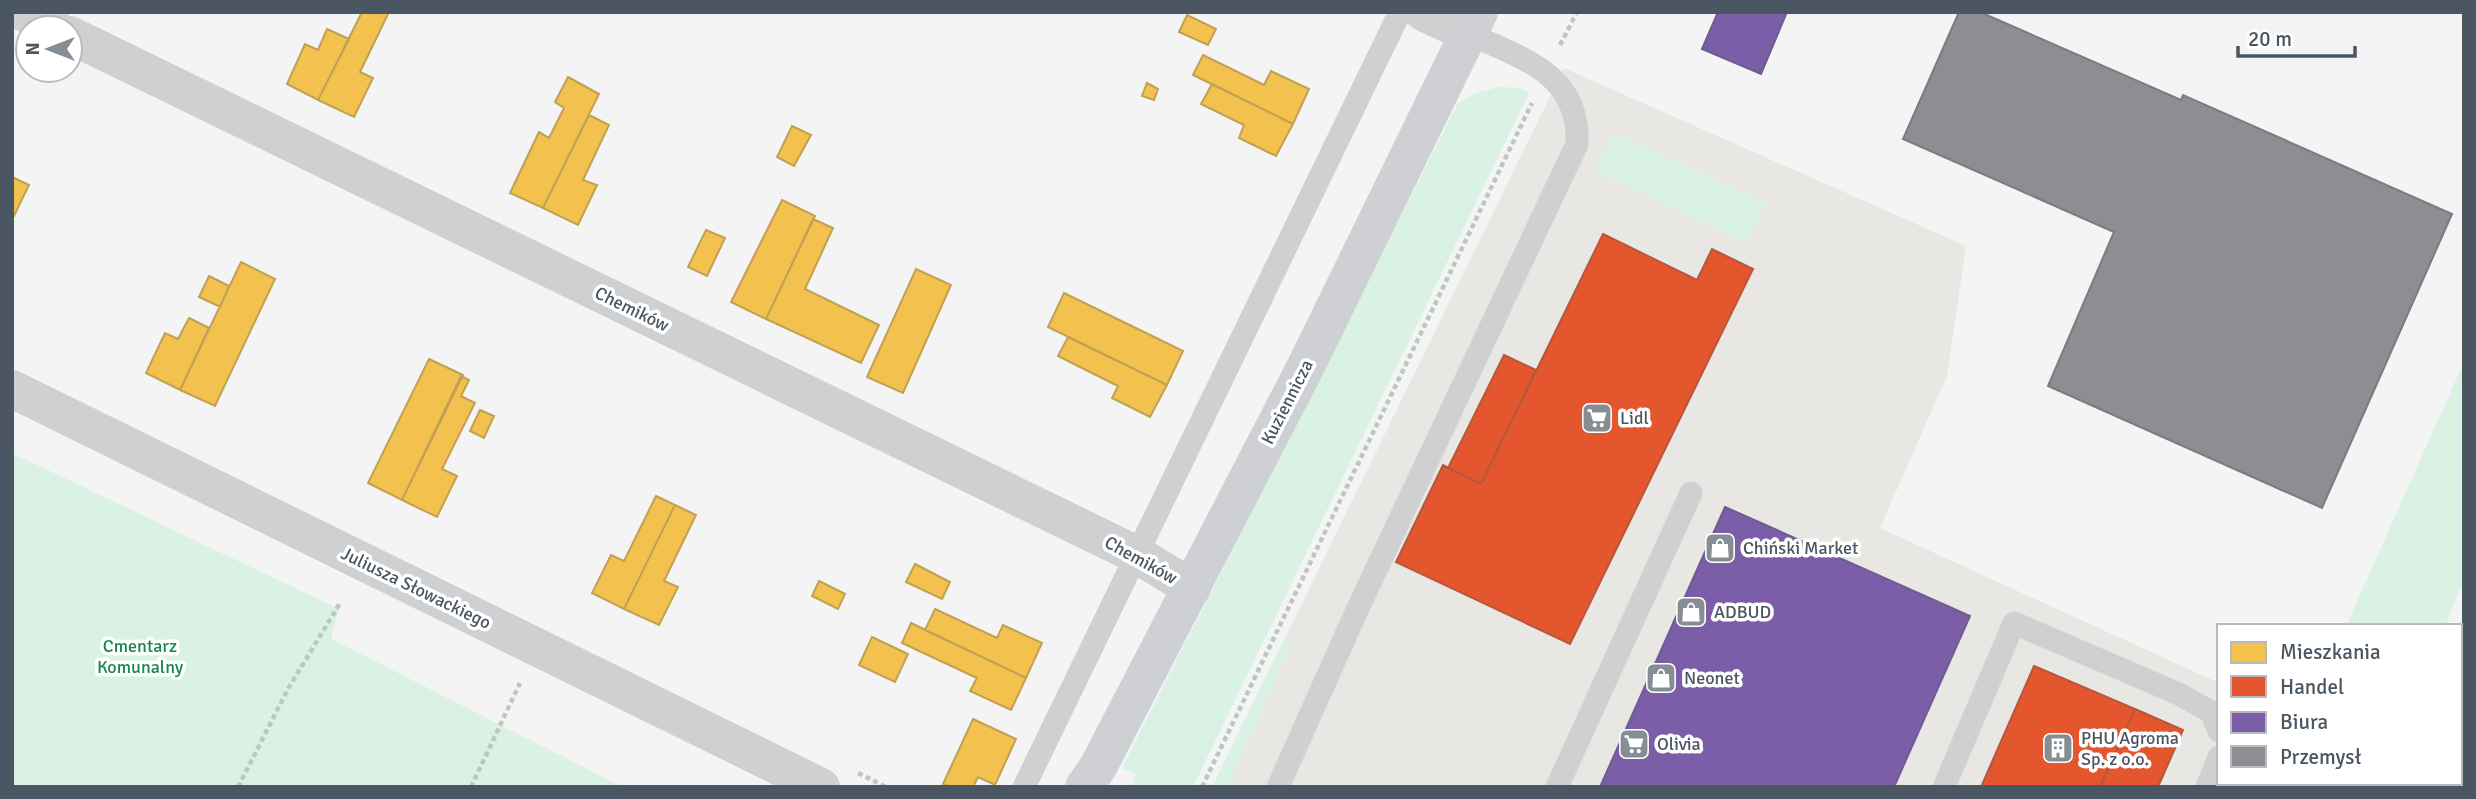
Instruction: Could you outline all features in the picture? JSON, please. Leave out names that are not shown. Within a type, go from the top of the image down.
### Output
[{"type":"main road","name":"Kuziennicza","points":[[1084,787],[1192,588],[1312,354],[1474,23]]},
{"type":"street","points":[[1423,12],[1474,23]]},
{"type":"street","name":"Chemików","points":[[84,42],[1137,555],[1192,588]]},
{"type":"street","name":"Juliusza Słowackiego","points":[[12,388],[821,787]]},
{"type":"lane","points":[[1024,787],[1400,12]]},
{"type":"lane","points":[[1278,787],[1358,608],[1577,144],[1578,127],[1564,89],[1547,71],[1474,23]]},
{"type":"lane","points":[[1557,787],[1691,494]]},
{"type":"lane","points":[[1944,787],[2014,623],[2179,694],[2211,712],[2217,726]]},
{"type":"lane","points":[[2207,787],[2217,762]]},
{"type":"path","points":[[1202,787],[1577,12]]},
{"type":"path","points":[[238,787],[288,689],[340,603]]},
{"type":"path","points":[[471,787],[538,648]]},
{"type":"shaded area","points":[[1564,68],[1966,246],[1947,376],[1880,528],[2217,682],[2217,785],[2276,785],[2275,787],[1212,787]]},
{"type":"green space","points":[[1498,87],[1519,88],[1529,93],[1193,787],[1132,787],[1136,773],[1122,768],[1458,103],[1473,94]]},
{"type":"green space","points":[[1618,135],[1766,203],[1747,243],[1595,171],[1611,137]]},
{"type":"green space","points":[[2464,362],[2464,579],[2446,624],[2347,624]]},
{"type":"green space","name":"Cmentarz Komunalny","points":[[12,453],[339,609],[331,639],[623,787],[12,787]]},
{"type":"green space","points":[[1284,640],[1291,644],[1228,787],[1212,787]]},
{"type":"building: Mieszkania","points":[[362,12],[389,12],[360,72],[373,78],[354,117],[318,100]]},
{"type":"building: Mieszkania","points":[[1187,15],[1216,29],[1208,45],[1179,32]]},
{"type":"building: Mieszkania","points":[[327,29],[349,39],[318,100],[287,84],[305,44],[318,50]]},
{"type":"building: Mieszkania","points":[[1203,55],[1264,85],[1271,71],[1309,89],[1293,124],[1193,75]]},
{"type":"building: Mieszkania","points":[[568,77],[599,94],[543,208],[510,193],[539,132],[549,138],[564,108],[555,102]]},
{"type":"building: Mieszkania","points":[[1147,83],[1158,89],[1154,100],[1142,96]]},
{"type":"building: Mieszkania","points":[[1212,84],[1293,124],[1276,156],[1239,138],[1244,125],[1201,104]]},
{"type":"building: Mieszkania","points":[[589,115],[609,125],[583,180],[597,185],[578,225],[543,208]]},
{"type":"building: Mieszkania","points":[[792,126],[811,135],[794,166],[777,157]]},
{"type":"building: Mieszkania","points":[[12,177],[29,185],[12,220]]},
{"type":"building: Mieszkania","points":[[782,200],[815,216],[766,319],[731,302]]},
{"type":"building: Mieszkania","points":[[813,219],[833,228],[805,289],[879,325],[861,363],[766,319]]},
{"type":"building: Mieszkania","points":[[706,230],[725,238],[707,276],[688,267]]},
{"type":"building: Mieszkania","points":[[241,262],[275,279],[215,406],[180,390]]},
{"type":"building: Mieszkania","points":[[916,269],[951,285],[903,393],[867,377]]},
{"type":"building: Mieszkania","points":[[209,276],[229,286],[220,307],[199,297]]},
{"type":"building: Mieszkania","points":[[1064,293],[1183,351],[1167,385],[1048,327]]},
{"type":"building: Mieszkania","points":[[189,318],[209,328],[180,390],[146,373],[165,333],[178,339]]},
{"type":"building: Mieszkania","points":[[1068,337],[1167,385],[1150,417],[1112,398],[1118,386],[1058,356]]},
{"type":"building: Mieszkania","points":[[429,359],[463,375],[402,500],[368,483]]},
{"type":"building: Mieszkania","points":[[461,376],[469,380],[461,396],[475,403],[442,469],[457,476],[437,517],[402,500]]},
{"type":"building: Mieszkania","points":[[480,410],[494,416],[484,438],[470,431]]},
{"type":"building: Mieszkania","points":[[656,496],[675,505],[624,609],[592,593],[611,555],[624,561]]},
{"type":"building: Mieszkania","points":[[675,505],[696,515],[664,581],[678,587],[659,625],[624,609]]},
{"type":"building: Mieszkania","points":[[915,564],[950,582],[942,599],[906,582]]},
{"type":"building: Mieszkania","points":[[819,581],[845,594],[838,609],[812,596]]},
{"type":"building: Mieszkania","points":[[935,609],[997,638],[1003,625],[1042,643],[1026,678],[925,630]]},
{"type":"building: Mieszkania","points":[[911,623],[1026,678],[1011,710],[970,691],[977,678],[902,643]]},
{"type":"building: Mieszkania","points":[[872,637],[908,654],[895,682],[859,665]]},
{"type":"building: Mieszkania","points":[[973,719],[1016,739],[995,785],[978,777],[973,787],[950,787],[943,784]]},
{"type":"building: Handel","name":"Lidl","points":[[1603,234],[1697,280],[1712,249],[1753,269],[1570,644],[1396,562],[1443,465],[1481,484]]},
{"type":"building: Handel","points":[[1504,355],[1536,370],[1481,484],[1448,468]]},
{"type":"building: Handel","name":"PHU Agroma Sp. z o.o.","points":[[2034,666],[2135,709],[2100,787],[1981,787]]},
{"type":"building: Handel","name":"PHU Agroma Sp. z o.o.","points":[[2135,709],[2183,730],[2158,787],[2100,787]]},
{"type":"building: Biura","points":[[1718,12],[1787,12],[1761,74],[1702,49]]},
{"type":"building: Biura","points":[[1725,507],[1970,616],[1894,787],[1600,787]]},
{"type":"building: Przemysł","points":[[1959,12],[1980,12],[2181,100],[2183,95],[2452,214],[2322,508],[2048,386],[2114,232],[1903,139]]},
{"type":"place","name":"Lidl","points":[[1597,418]]},
{"type":"place","name":"Chiński Market","points":[[1720,548]]},
{"type":"place","name":"ADBUD","points":[[1691,612]]},
{"type":"place","name":"Neonet","points":[[1661,678]]},
{"type":"place","name":"Olivia","points":[[1634,744]]},
{"type":"place","name":"PHU Agroma Sp. z o.o.","points":[[2058,748]]}]
